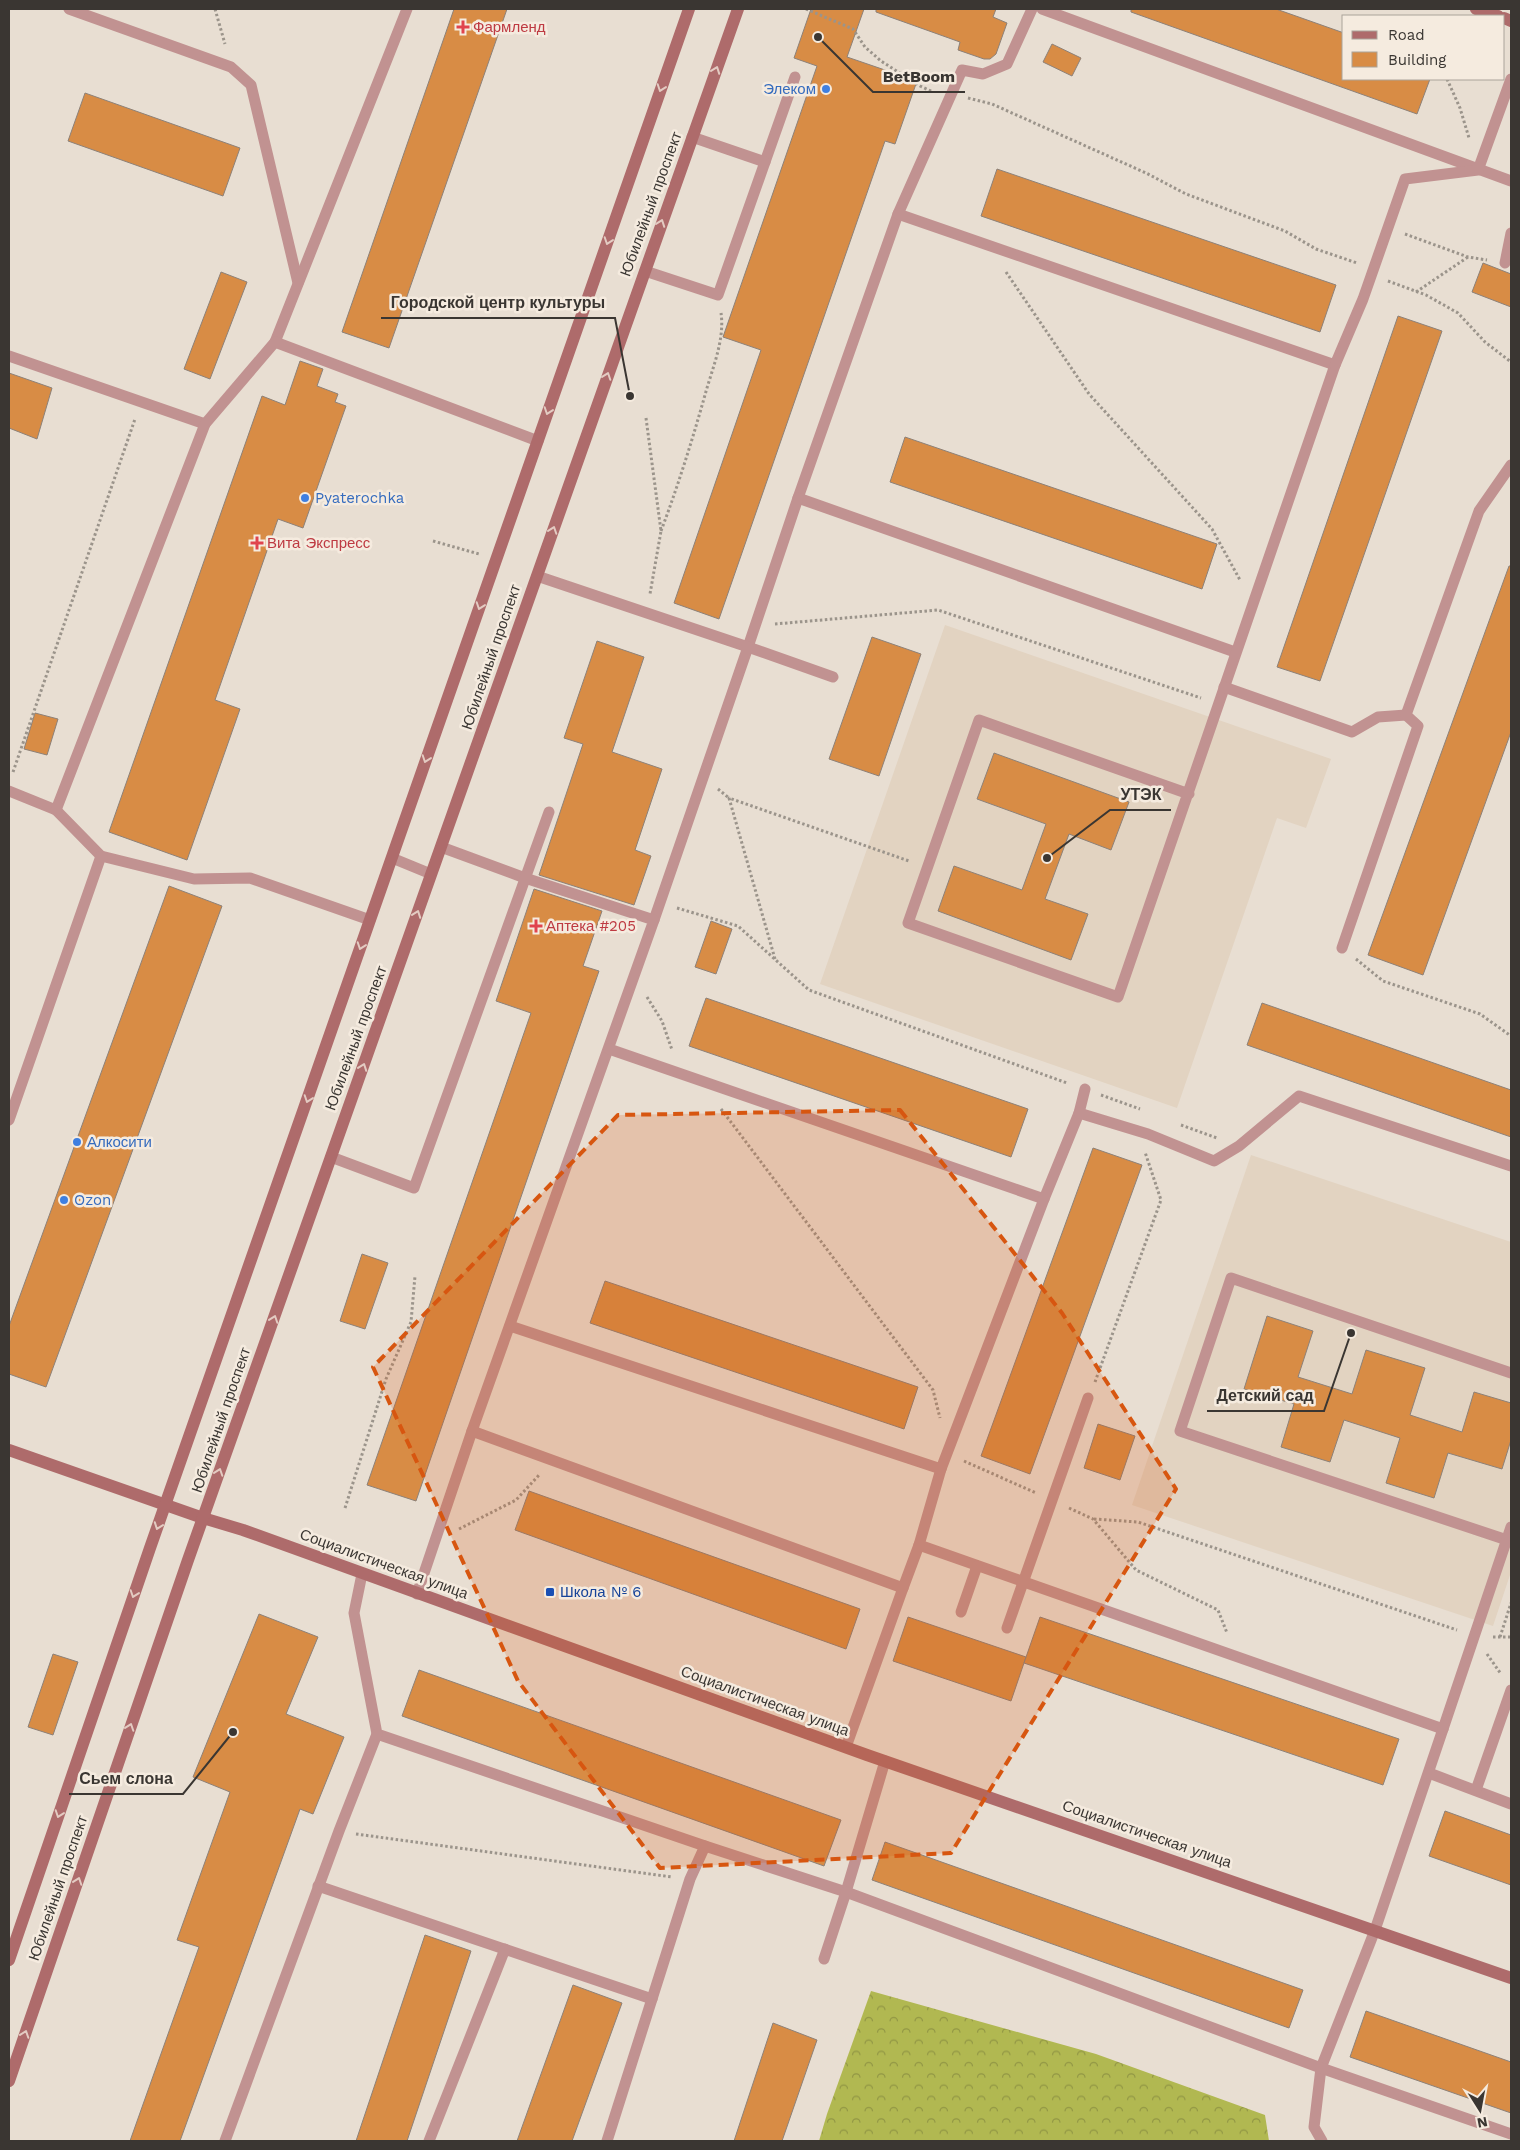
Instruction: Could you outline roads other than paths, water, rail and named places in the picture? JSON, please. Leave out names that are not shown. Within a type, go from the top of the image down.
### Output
[{"type":"main road","name":"Юбилейный проспект","points":[[9,1960],[165,1505],[689,9]]},
{"type":"main road","name":"Юбилейный проспект","points":[[9,2080],[203,1518],[738,9]]},
{"type":"main road","points":[[1476,9],[1495,15]]},
{"type":"main road","name":"Социалистическая улица","points":[[9,1450],[242,1530],[885,1761],[1511,1978]]},
{"type":"lane","points":[[69,9],[231,67],[251,84],[298,283]]},
{"type":"lane","points":[[56,810],[205,424],[275,342],[407,9]]},
{"type":"lane","points":[[417,1594],[472,1431],[635,977],[798,498],[898,214],[962,70],[983,74],[1007,64],[1032,9]]},
{"type":"lane","points":[[1042,9],[1511,181]]},
{"type":"lane","points":[[645,270],[718,295],[795,77]]},
{"type":"lane","points":[[1478,170],[1511,79]]},
{"type":"lane","points":[[692,137],[765,162]]},
{"type":"lane","points":[[1188,794],[979,720],[908,923],[1118,996],[1188,794],[1235,652],[1335,365],[1372,272],[1405,179],[1478,170]]},
{"type":"lane","points":[[898,214],[1335,365]]},
{"type":"lane","points":[[1504,263],[1511,233]]},
{"type":"lane","points":[[275,342],[538,441]]},
{"type":"lane","points":[[9,356],[205,424]]},
{"type":"lane","points":[[1406,715],[1479,511],[1511,465]]},
{"type":"lane","points":[[798,498],[1235,652]]},
{"type":"lane","points":[[537,576],[833,677]]},
{"type":"lane","points":[[1224,687],[1352,732],[1378,717],[1406,715],[1418,726],[1342,948]]},
{"type":"lane","points":[[9,791],[56,810],[101,856],[194,879],[250,878],[370,920]]},
{"type":"lane","points":[[331,1157],[414,1188],[549,812]]},
{"type":"lane","points":[[441,848],[525,878],[654,920]]},
{"type":"lane","points":[[9,1120],[101,856]]},
{"type":"lane","points":[[392,858],[431,874]]},
{"type":"lane","points":[[609,1049],[1044,1198]]},
{"type":"lane","points":[[846,1747],[919,1545],[940,1469],[948,1453],[1044,1198],[1079,1113],[1085,1089]]},
{"type":"lane","points":[[1079,1113],[1148,1134],[1214,1160],[1239,1146],[1299,1096],[1511,1166]]},
{"type":"lane","points":[[1507,1540],[1180,1431],[1231,1278],[1511,1373]]},
{"type":"lane","points":[[510,1326],[940,1469]]},
{"type":"lane","points":[[1007,1628],[1088,1398]]},
{"type":"lane","points":[[472,1431],[903,1588]]},
{"type":"lane","points":[[1322,2141],[1314,2127],[1321,2068],[1374,1930],[1429,1773],[1511,1527]]},
{"type":"lane","points":[[919,1545],[1443,1729]]},
{"type":"lane","points":[[962,1612],[977,1566]]},
{"type":"lane","points":[[225,2141],[318,1886],[377,1734],[354,1613],[362,1574]]},
{"type":"lane","points":[[1476,1790],[1509,1686]]},
{"type":"lane","points":[[377,1734],[846,1892],[1321,2068],[1511,2134]]},
{"type":"lane","points":[[824,1959],[885,1761]]},
{"type":"lane","points":[[1429,1773],[1511,1804]]},
{"type":"lane","points":[[607,2141],[690,1879],[705,1846]]},
{"type":"lane","points":[[318,1886],[652,1999]]},
{"type":"lane","points":[[429,2141],[505,1950]]},
{"type":"place","name":"Фармленд","points":[[463,27]]},
{"type":"place","name":"BetBoom","points":[[818,37]]},
{"type":"place","name":"Элеком","points":[[826,89]]},
{"type":"place","name":"Городской центр культуры","points":[[630,396]]},
{"type":"place","name":"Pyaterochka","points":[[305,498]]},
{"type":"place","name":"Вита Экспресс","points":[[257,543]]},
{"type":"place","name":"УТЭК","points":[[1047,858]]},
{"type":"place","name":"Аптека #205","points":[[536,926]]},
{"type":"place","name":"Алкосити","points":[[77,1142]]},
{"type":"place","name":"Ozon","points":[[64,1200]]},
{"type":"place","name":"Детский сад","points":[[1351,1333]]},
{"type":"place","name":"Школа № 6","points":[[550,1592]]},
{"type":"place","name":"Сьем слона","points":[[233,1732]]}]
